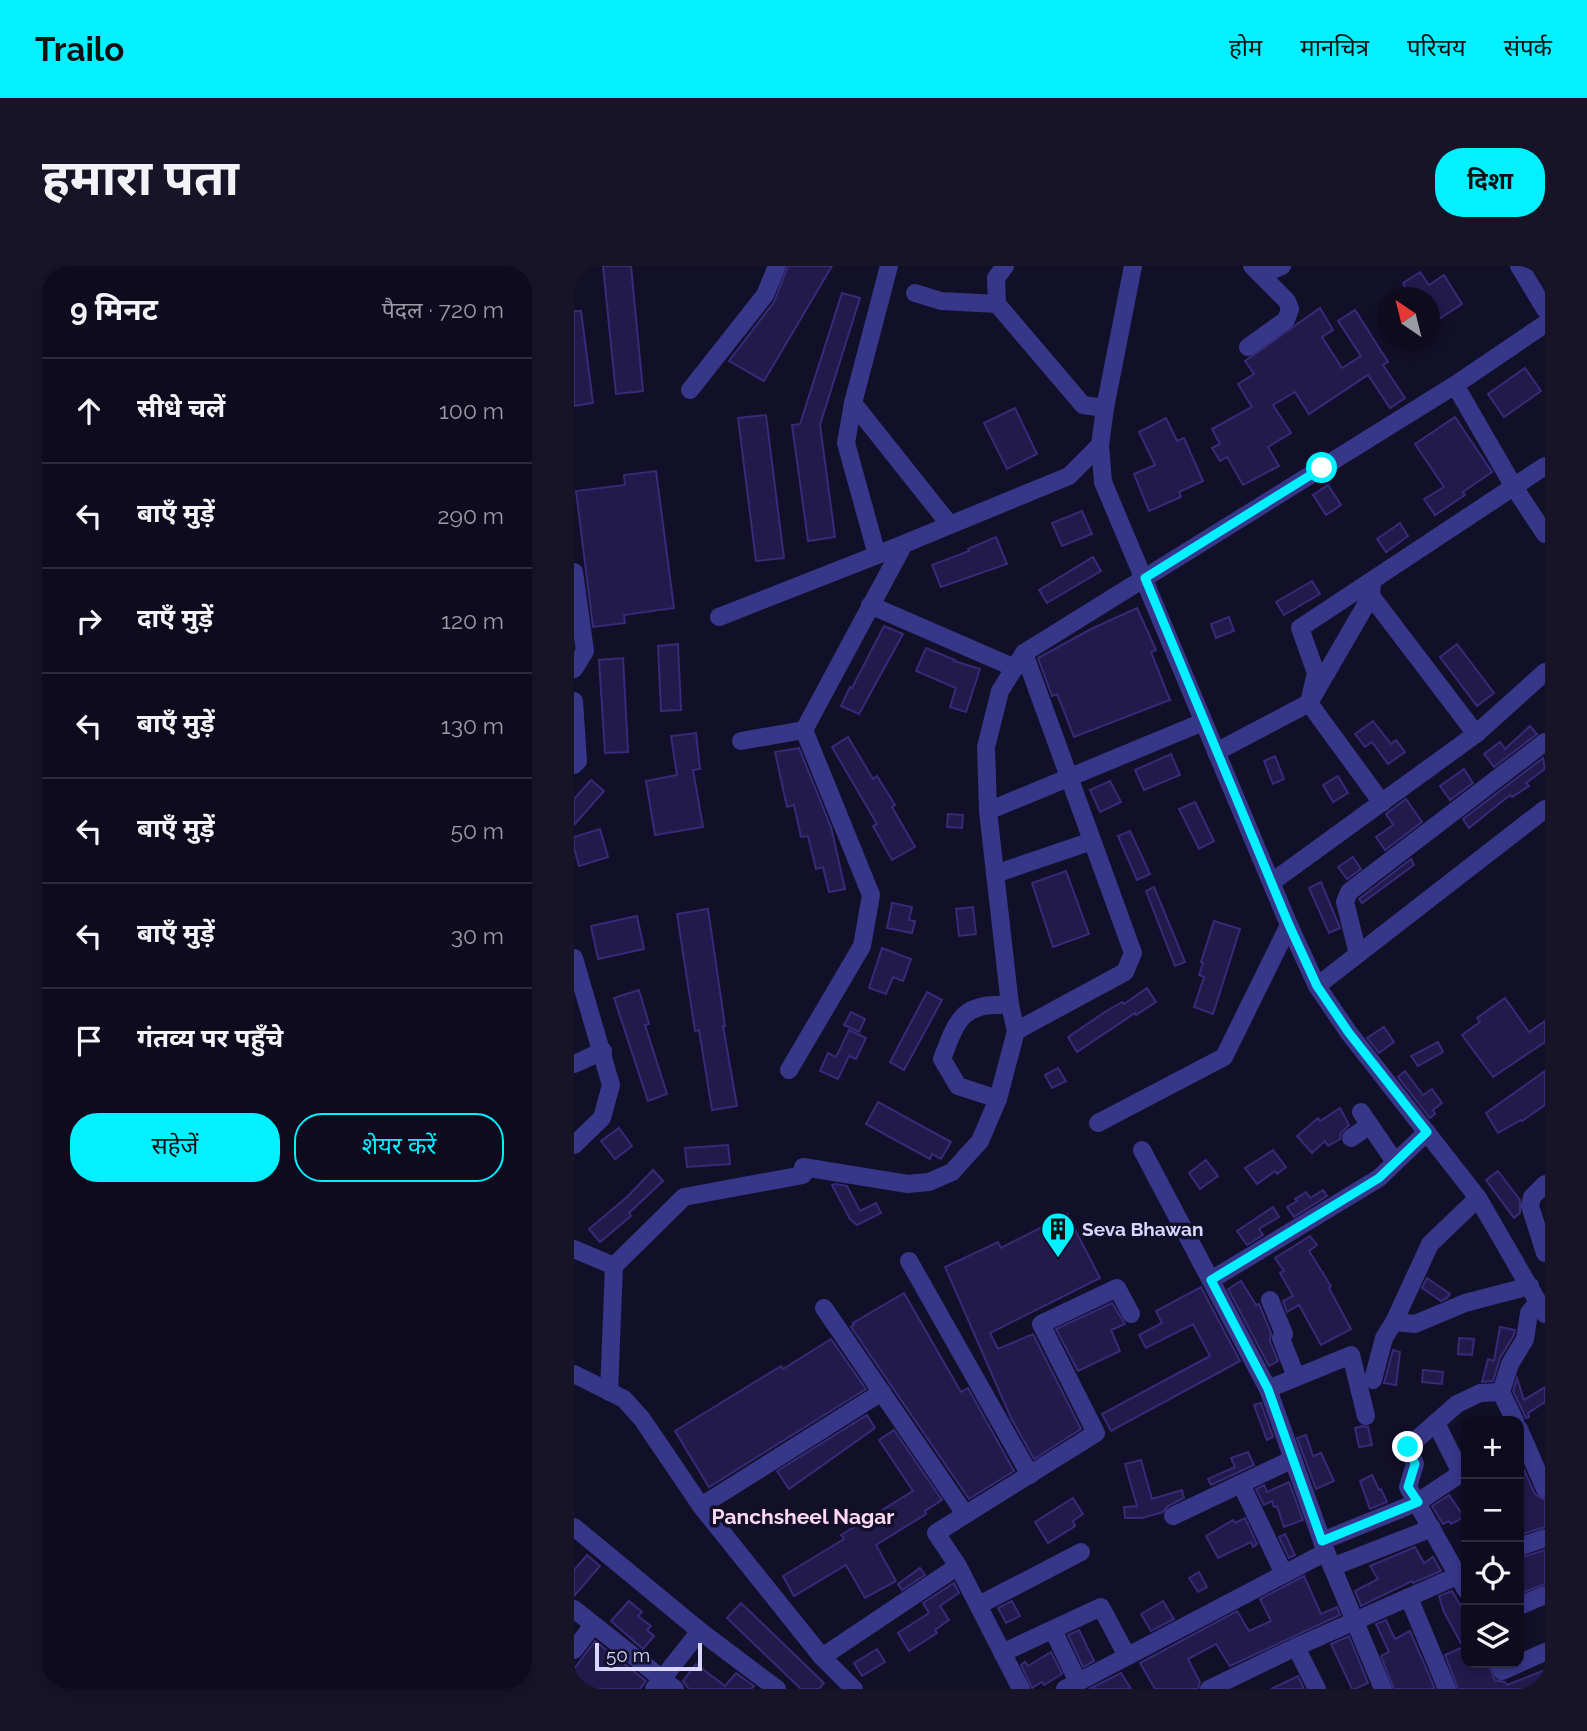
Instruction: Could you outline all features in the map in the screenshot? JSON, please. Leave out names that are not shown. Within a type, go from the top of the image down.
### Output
[{"type":"street","points":[[690,390],[765,295],[777,266]]},
{"type":"street","points":[[877,555],[846,443],[853,403],[889,266]]},
{"type":"street","points":[[1006,266],[996,278],[997,304],[1083,405],[1105,408]]},
{"type":"street","points":[[1133,266],[1105,408],[1100,445],[1103,482],[1317,986],[1349,1033],[1478,1198],[1538,1301]]},
{"type":"street","points":[[1256,271],[1282,266]]},
{"type":"street","points":[[1519,266],[1545,309]]},
{"type":"street","points":[[1248,347],[1286,320],[1290,309],[1287,301],[1256,271]]},
{"type":"street","points":[[915,293],[941,301],[997,304]]},
{"type":"street","points":[[609,1392],[614,1266],[684,1197],[803,1171],[908,1184],[929,1182],[952,1172],[981,1141],[998,1099],[1016,1031],[1010,1005],[988,811],[986,747],[1000,691],[1020,660],[1145,578],[1455,386],[1545,324]]},
{"type":"street","points":[[1455,386],[1545,534]]},
{"type":"street","points":[[853,403],[950,525]]},
{"type":"street","points":[[719,617],[1069,476],[1100,445]]},
{"type":"street","points":[[1382,803],[1309,703],[1316,673],[1300,628],[1372,589],[1545,466]]},
{"type":"street","points":[[1069,476],[1103,482]]},
{"type":"street","points":[[789,1070],[862,946],[871,895],[804,730],[904,544]]},
{"type":"street","points":[[574,572],[585,651],[574,669]]},
{"type":"street","points":[[1216,752],[1309,703],[1372,589]]},
{"type":"street","points":[[1372,589],[1476,734]]},
{"type":"street","points":[[870,605],[1020,660],[1069,777],[1133,953],[1125,972],[1016,1031]]},
{"type":"street","points":[[1272,882],[1476,734],[1545,672]]},
{"type":"street","points":[[574,701],[578,761],[574,765]]},
{"type":"street","points":[[988,811],[1203,722]]},
{"type":"street","points":[[741,741],[804,730]]},
{"type":"street","points":[[1358,954],[1345,902],[1349,892],[1545,742]]},
{"type":"street","points":[[1317,986],[1545,809]]},
{"type":"street","points":[[995,874],[1092,841]]},
{"type":"street","points":[[1098,1123],[1224,1057],[1289,925]]},
{"type":"street","points":[[574,958],[611,1085],[602,1118],[574,1145]]},
{"type":"street","points":[[998,1099],[958,1086],[942,1059],[952,1032],[967,1012],[984,1004],[1010,1005]]},
{"type":"street","points":[[574,1064],[603,1051]]},
{"type":"street","points":[[1351,1138],[1365,1119],[1395,1162]]},
{"type":"street","points":[[1211,1280],[1379,1178],[1427,1132]]},
{"type":"street","points":[[1142,1150],[1268,1389],[1327,1553],[1383,1689]]},
{"type":"street","points":[[1545,1184],[1532,1198],[1530,1206],[1545,1252]]},
{"type":"street","points":[[1373,1380],[1384,1338],[1430,1244],[1478,1198]]},
{"type":"street","points":[[574,1249],[614,1266]]},
{"type":"street","points":[[909,1261],[1030,1475]]},
{"type":"street","points":[[1021,1689],[958,1566],[936,1533],[1096,1433],[1041,1324],[1117,1288],[1131,1314]]},
{"type":"street","points":[[1270,1300],[1284,1334],[1281,1338],[1296,1377]]},
{"type":"street","points":[[1394,1322],[1415,1324],[1465,1303],[1538,1301]]},
{"type":"street","points":[[1512,1416],[1501,1392],[1510,1364],[1525,1339],[1529,1313],[1538,1301]]},
{"type":"street","points":[[824,1308],[965,1514]]},
{"type":"street","points":[[1268,1389],[1351,1355],[1366,1416]]},
{"type":"street","points":[[574,1374],[624,1399],[642,1419],[701,1506],[822,1657],[854,1689]]},
{"type":"street","points":[[701,1506],[882,1392]]},
{"type":"street","points":[[1461,1574],[1408,1487],[1415,1464],[1408,1447],[1457,1404],[1480,1393],[1501,1392]]},
{"type":"street","points":[[1436,1423],[1461,1466]]},
{"type":"street","points":[[1524,1442],[1545,1489]]},
{"type":"street","points":[[1173,1516],[1293,1459]]},
{"type":"street","points":[[1053,1630],[1072,1685],[1327,1553],[1418,1502],[1461,1473]]},
{"type":"street","points":[[1241,1484],[1284,1574]]},
{"type":"street","points":[[574,1527],[777,1689]]},
{"type":"street","points":[[1327,1553],[1432,1528]]},
{"type":"street","points":[[1524,1545],[1545,1538]]},
{"type":"street","points":[[979,1605],[1081,1552]]},
{"type":"street","points":[[822,1657],[958,1566]]},
{"type":"street","points":[[1209,1689],[1354,1621],[1461,1580]]},
{"type":"street","points":[[1521,1605],[1545,1595]]},
{"type":"street","points":[[1409,1598],[1447,1689]]},
{"type":"street","points":[[1002,1653],[1101,1607],[1127,1656]]},
{"type":"street","points":[[574,1609],[663,1686],[701,1631]]},
{"type":"street","points":[[574,1650],[593,1625]]},
{"type":"street","points":[[1296,1647],[1317,1689]]},
{"type":"street","points":[[1524,1661],[1545,1652]]},
{"type":"building","points":[[603,266],[631,266],[643,391],[616,394]]},
{"type":"building","points":[[788,266],[832,266],[764,381],[729,361],[774,302]]},
{"type":"building","points":[[1420,272],[1429,285],[1444,275],[1462,304],[1440,318],[1440,287],[1405,287],[1403,283]]},
{"type":"building","points":[[842,293],[860,298],[820,425],[835,537],[808,541],[792,425],[800,424]]},
{"type":"building","points":[[1320,308],[1333,330],[1322,337],[1342,368],[1361,356],[1338,321],[1355,310],[1377,345],[1377,350],[1380,350],[1388,362],[1383,365],[1405,398],[1390,408],[1368,375],[1309,414],[1295,392],[1273,405],[1291,433],[1268,447],[1279,466],[1243,485],[1227,457],[1220,461],[1212,448],[1220,444],[1212,429],[1252,407],[1238,384],[1254,374],[1245,361]]},
{"type":"building","points":[[574,311],[581,311],[593,403],[574,406]]},
{"type":"building","points":[[1525,368],[1541,391],[1504,417],[1488,394]]},
{"type":"building","points":[[1015,408],[1037,454],[1007,469],[984,423]]},
{"type":"building","points":[[766,415],[784,558],[756,561],[738,418]]},
{"type":"building","points":[[1455,417],[1492,472],[1463,492],[1465,495],[1435,515],[1424,499],[1444,487],[1415,444]]},
{"type":"building","points":[[1166,418],[1177,441],[1184,438],[1203,481],[1179,492],[1181,497],[1149,511],[1134,474],[1155,465],[1139,432]]},
{"type":"building","points":[[656,471],[674,608],[624,615],[625,623],[593,627],[576,491],[625,485],[624,475]]},
{"type":"building","points":[[1328,485],[1341,505],[1326,515],[1313,495]]},
{"type":"building","points":[[1082,511],[1092,534],[1062,546],[1052,523]]},
{"type":"building","points":[[1400,523],[1408,536],[1386,552],[1377,539]]},
{"type":"building","points":[[996,537],[1007,564],[941,587],[932,565]]},
{"type":"building","points":[[1093,557],[1101,571],[1047,603],[1039,590]]},
{"type":"building","points":[[1312,581],[1320,594],[1284,615],[1276,602]]},
{"type":"building","points":[[1137,608],[1156,650],[1151,652],[1170,700],[1074,737],[1057,694],[1052,696],[1038,658]]},
{"type":"building","points":[[1229,617],[1234,631],[1216,638],[1211,624]]},
{"type":"building","points":[[884,626],[903,634],[859,714],[841,706]]},
{"type":"building","points":[[678,644],[681,710],[661,711],[658,646]]},
{"type":"building","points":[[1457,644],[1494,693],[1477,706],[1440,657]]},
{"type":"building","points":[[926,648],[980,669],[966,712],[950,707],[956,688],[916,671]]},
{"type":"building","points":[[623,658],[628,752],[605,753],[599,660]]},
{"type":"building","points":[[1373,721],[1391,744],[1396,740],[1405,752],[1388,764],[1372,742],[1365,747],[1355,734]]},
{"type":"building","points":[[1530,726],[1537,734],[1494,767],[1484,754],[1500,742],[1505,749]]},
{"type":"building","points":[[696,733],[700,769],[693,770],[703,827],[655,835],[646,781],[677,775],[671,736]]},
{"type":"building","points":[[848,737],[873,779],[877,776],[895,805],[892,807],[915,847],[892,860],[873,826],[877,824],[832,747]]},
{"type":"building","points":[[799,748],[831,827],[845,889],[829,892],[823,867],[816,869],[808,836],[801,837],[794,805],[787,807],[775,752]]},
{"type":"building","points":[[1171,754],[1180,775],[1144,790],[1135,770]]},
{"type":"building","points":[[1275,756],[1284,779],[1273,784],[1264,761]]},
{"type":"building","points":[[1543,758],[1545,769],[1526,783],[1529,786],[1512,797],[1510,795],[1469,828],[1463,819]]},
{"type":"building","points":[[1464,769],[1473,783],[1450,800],[1440,786]]},
{"type":"building","points":[[1338,776],[1348,793],[1333,802],[1323,785]]},
{"type":"building","points":[[591,780],[604,791],[574,825],[574,799]]},
{"type":"building","points":[[1110,781],[1121,802],[1100,812],[1090,790]]},
{"type":"building","points":[[1406,799],[1422,822],[1385,850],[1376,837],[1393,825],[1386,814]]},
{"type":"building","points":[[1195,802],[1214,841],[1199,849],[1179,809]]},
{"type":"building","points":[[948,814],[963,815],[962,828],[947,827]]},
{"type":"building","points":[[600,829],[608,857],[579,866],[574,837]]},
{"type":"building","points":[[1130,831],[1150,874],[1137,880],[1118,836]]},
{"type":"building","points":[[1353,857],[1361,869],[1347,879],[1338,867]]},
{"type":"building","points":[[1411,859],[1414,865],[1362,903],[1359,899]]},
{"type":"building","points":[[1066,871],[1089,934],[1053,947],[1032,883]]},
{"type":"building","points":[[1321,882],[1340,928],[1329,933],[1309,888]]},
{"type":"building","points":[[1154,887],[1185,962],[1175,966],[1146,891]]},
{"type":"building","points":[[892,903],[912,907],[909,920],[915,921],[912,933],[887,928]]},
{"type":"building","points":[[973,907],[976,934],[959,936],[956,909]]},
{"type":"building","points":[[708,909],[723,1026],[737,1106],[712,1110],[699,1030],[695,1031],[677,914]]},
{"type":"building","points":[[637,916],[644,949],[598,959],[591,926]]},
{"type":"building","points":[[1214,921],[1240,929],[1213,1014],[1194,1007],[1204,977],[1199,975],[1203,963],[1201,962]]},
{"type":"building","points":[[882,948],[911,959],[903,981],[893,977],[886,994],[869,988]]},
{"type":"building","points":[[1147,988],[1156,1002],[1077,1052],[1068,1037]]},
{"type":"building","points":[[639,990],[649,1024],[645,1025],[667,1094],[648,1101],[614,998]]},
{"type":"building","points":[[927,992],[942,1000],[904,1070],[890,1062]]},
{"type":"building","points":[[1505,998],[1529,1032],[1545,1021],[1545,1042],[1493,1077],[1462,1035],[1480,1022],[1477,1018]]},
{"type":"building","points":[[851,1012],[865,1019],[859,1032],[844,1025]]},
{"type":"building","points":[[1384,1027],[1394,1042],[1379,1053],[1367,1038]]},
{"type":"building","points":[[849,1030],[866,1038],[856,1059],[849,1056],[838,1079],[820,1071],[828,1053],[836,1057]]},
{"type":"building","points":[[1438,1042],[1443,1052],[1418,1066],[1411,1056]]},
{"type":"building","points":[[1058,1068],[1066,1081],[1052,1088],[1045,1075]]},
{"type":"building","points":[[1405,1071],[1423,1095],[1432,1089],[1442,1103],[1433,1110],[1435,1114],[1430,1118],[1398,1077]]},
{"type":"building","points":[[1545,1071],[1545,1105],[1498,1133],[1486,1113]]},
{"type":"building","points":[[878,1102],[951,1142],[941,1159],[932,1154],[930,1159],[866,1124]]},
{"type":"building","points":[[1340,1108],[1349,1125],[1341,1133],[1340,1139],[1328,1146],[1325,1141],[1312,1153],[1297,1136],[1318,1118],[1320,1121]]},
{"type":"building","points":[[619,1128],[632,1146],[615,1159],[601,1141]]},
{"type":"building","points":[[728,1145],[730,1164],[687,1167],[685,1148]]},
{"type":"building","points":[[1273,1150],[1286,1167],[1277,1174],[1275,1171],[1257,1184],[1245,1168]]},
{"type":"building","points":[[1206,1160],[1218,1176],[1200,1189],[1189,1173]]},
{"type":"building","points":[[653,1170],[663,1181],[629,1213],[631,1216],[600,1242],[589,1229],[628,1196]]},
{"type":"building","points":[[1498,1171],[1520,1200],[1520,1213],[1514,1218],[1486,1180]]},
{"type":"building","points":[[832,1185],[847,1186],[860,1211],[876,1203],[881,1213],[857,1225],[850,1219]]},
{"type":"building","points":[[1323,1190],[1327,1196],[1294,1217],[1287,1207],[1306,1192],[1310,1198]]},
{"type":"building","points":[[1273,1207],[1279,1217],[1259,1229],[1263,1235],[1247,1245],[1237,1231]]},
{"type":"building","points":[[1067,1214],[1100,1278],[990,1333],[998,1349],[1033,1334],[1081,1429],[1034,1459],[1011,1418],[945,1267],[998,1242],[1001,1248]]},
{"type":"building","points":[[1310,1236],[1317,1245],[1309,1251],[1331,1286],[1329,1288],[1351,1329],[1321,1345],[1299,1305],[1287,1312],[1283,1301],[1293,1296],[1280,1273],[1284,1271],[1275,1258]]},
{"type":"building","points":[[1427,1278],[1450,1294],[1447,1298],[1441,1301],[1422,1288]]},
{"type":"building","points":[[1241,1281],[1256,1305],[1259,1304],[1271,1333],[1270,1341],[1278,1361],[1269,1366],[1228,1289]]},
{"type":"building","points":[[1201,1287],[1240,1361],[1111,1431],[1102,1414],[1210,1356],[1193,1324],[1146,1348],[1139,1335],[1162,1323],[1156,1311]]},
{"type":"building","points":[[904,1293],[961,1392],[968,1388],[1014,1471],[969,1499],[851,1327],[853,1323]]},
{"type":"building","points":[[1112,1303],[1125,1324],[1111,1330],[1120,1351],[1078,1371],[1056,1329]]},
{"type":"building","points":[[1500,1327],[1515,1330],[1514,1335],[1500,1358],[1493,1381],[1482,1382],[1488,1359],[1494,1361]]},
{"type":"building","points":[[1459,1338],[1474,1339],[1472,1355],[1458,1354]]},
{"type":"building","points":[[831,1339],[866,1389],[709,1487],[675,1431],[781,1366],[783,1369]]},
{"type":"building","points":[[1393,1350],[1400,1352],[1396,1385],[1384,1383]]},
{"type":"building","points":[[1423,1370],[1443,1372],[1442,1384],[1422,1382]]},
{"type":"building","points":[[1517,1378],[1524,1400],[1545,1387],[1545,1402],[1528,1413],[1529,1417],[1526,1418],[1513,1391]]},
{"type":"building","points":[[1261,1403],[1273,1437],[1267,1440],[1254,1405]]},
{"type":"building","points":[[867,1415],[875,1428],[789,1489],[777,1471]]},
{"type":"building","points":[[1368,1427],[1372,1445],[1359,1447],[1355,1428]]},
{"type":"building","points":[[894,1430],[942,1500],[925,1511],[926,1514],[876,1545],[896,1581],[865,1598],[846,1565],[794,1596],[783,1576],[844,1539],[841,1535],[913,1491],[879,1440]]},
{"type":"building","points":[[1306,1435],[1313,1456],[1321,1453],[1334,1481],[1316,1489],[1297,1438]]},
{"type":"building","points":[[1248,1452],[1254,1465],[1211,1485],[1208,1479],[1235,1467],[1231,1458]]},
{"type":"building","points":[[1141,1460],[1152,1499],[1182,1490],[1184,1498],[1168,1506],[1163,1512],[1142,1518],[1125,1518],[1124,1507],[1137,1506],[1125,1464]]},
{"type":"building","points":[[1524,1470],[1535,1494],[1545,1500],[1545,1527],[1524,1533]]},
{"type":"building","points":[[1372,1475],[1387,1502],[1370,1509],[1360,1481]]},
{"type":"building","points":[[1289,1482],[1303,1520],[1284,1527],[1277,1506],[1274,1507],[1272,1501],[1264,1505],[1256,1489],[1264,1485],[1267,1492]]},
{"type":"building","points":[[1449,1495],[1461,1513],[1461,1519],[1451,1524],[1449,1521],[1443,1524],[1432,1506]]},
{"type":"building","points":[[1073,1498],[1083,1514],[1073,1521],[1075,1526],[1048,1543],[1035,1522]]},
{"type":"building","points":[[1245,1518],[1257,1544],[1253,1547],[1251,1542],[1218,1558],[1206,1536],[1233,1520],[1235,1523]]},
{"type":"building","points":[[1285,1534],[1295,1555],[1289,1558],[1279,1537]]},
{"type":"building","points":[[1415,1547],[1424,1563],[1433,1557],[1441,1571],[1413,1583],[1412,1581],[1361,1606],[1355,1591],[1378,1579],[1370,1566]]},
{"type":"building","points":[[1545,1550],[1545,1584],[1524,1592],[1524,1556]]},
{"type":"building","points":[[587,1555],[600,1566],[574,1596],[574,1570]]},
{"type":"building","points":[[920,1568],[925,1575],[902,1590],[898,1584]]},
{"type":"building","points":[[1199,1572],[1207,1587],[1198,1592],[1189,1578]]},
{"type":"building","points":[[1304,1576],[1321,1614],[1337,1607],[1340,1615],[1230,1666],[1216,1644],[1188,1659],[1200,1682],[1198,1689],[1155,1689],[1140,1663],[1237,1611],[1249,1631],[1271,1621],[1260,1599]]},
{"type":"building","points":[[954,1583],[959,1593],[940,1606],[949,1620],[935,1630],[937,1633],[909,1651],[898,1633],[929,1613],[923,1603]]},
{"type":"building","points":[[1452,1591],[1461,1606],[1461,1643],[1444,1612],[1439,1596]]},
{"type":"building","points":[[629,1601],[642,1612],[638,1616],[651,1626],[647,1630],[654,1636],[643,1649],[611,1621]]},
{"type":"building","points":[[1012,1601],[1020,1616],[1006,1623],[998,1608]]},
{"type":"building","points":[[1163,1601],[1174,1619],[1151,1631],[1141,1614]]},
{"type":"building","points":[[741,1603],[824,1683],[819,1689],[801,1689],[727,1618]]},
{"type":"building","points":[[1386,1620],[1395,1639],[1410,1631],[1435,1689],[1394,1689],[1381,1656],[1389,1652],[1376,1624]]},
{"type":"building","points":[[1079,1630],[1094,1661],[1083,1667],[1068,1635]]},
{"type":"building","points":[[1349,1636],[1368,1683],[1355,1689],[1352,1689],[1331,1644]]},
{"type":"building","points":[[595,1641],[646,1681],[640,1689],[574,1689],[574,1669]]},
{"type":"building","points":[[1461,1648],[1461,1668],[1489,1668],[1495,1680],[1507,1685],[1545,1670],[1545,1689],[1458,1689],[1445,1655]]},
{"type":"building","points":[[877,1649],[885,1662],[862,1676],[854,1663]]},
{"type":"building","points":[[1051,1652],[1062,1674],[1044,1685],[1042,1682],[1032,1688],[1021,1665],[1025,1662],[1028,1666]]},
{"type":"building","points":[[696,1664],[725,1686],[736,1673],[754,1686],[751,1689],[689,1689],[683,1681]]},
{"type":"building","points":[[1121,1673],[1131,1689],[1089,1689]]},
{"type":"building","points":[[1298,1676],[1304,1689],[1271,1689]]},
{"type":"place","name":"Seva Bhawan","points":[[1058,1259]]},
{"type":"district","name":"Panchsheel Nagar","points":[[803,1517]]},
{"type":"route","points":[[1322,468],[1145,578],[1203,722],[1317,986],[1349,1033],[1427,1132],[1379,1178],[1211,1280],[1268,1389],[1322,1541],[1418,1502],[1408,1487],[1415,1464],[1408,1447]]}]
